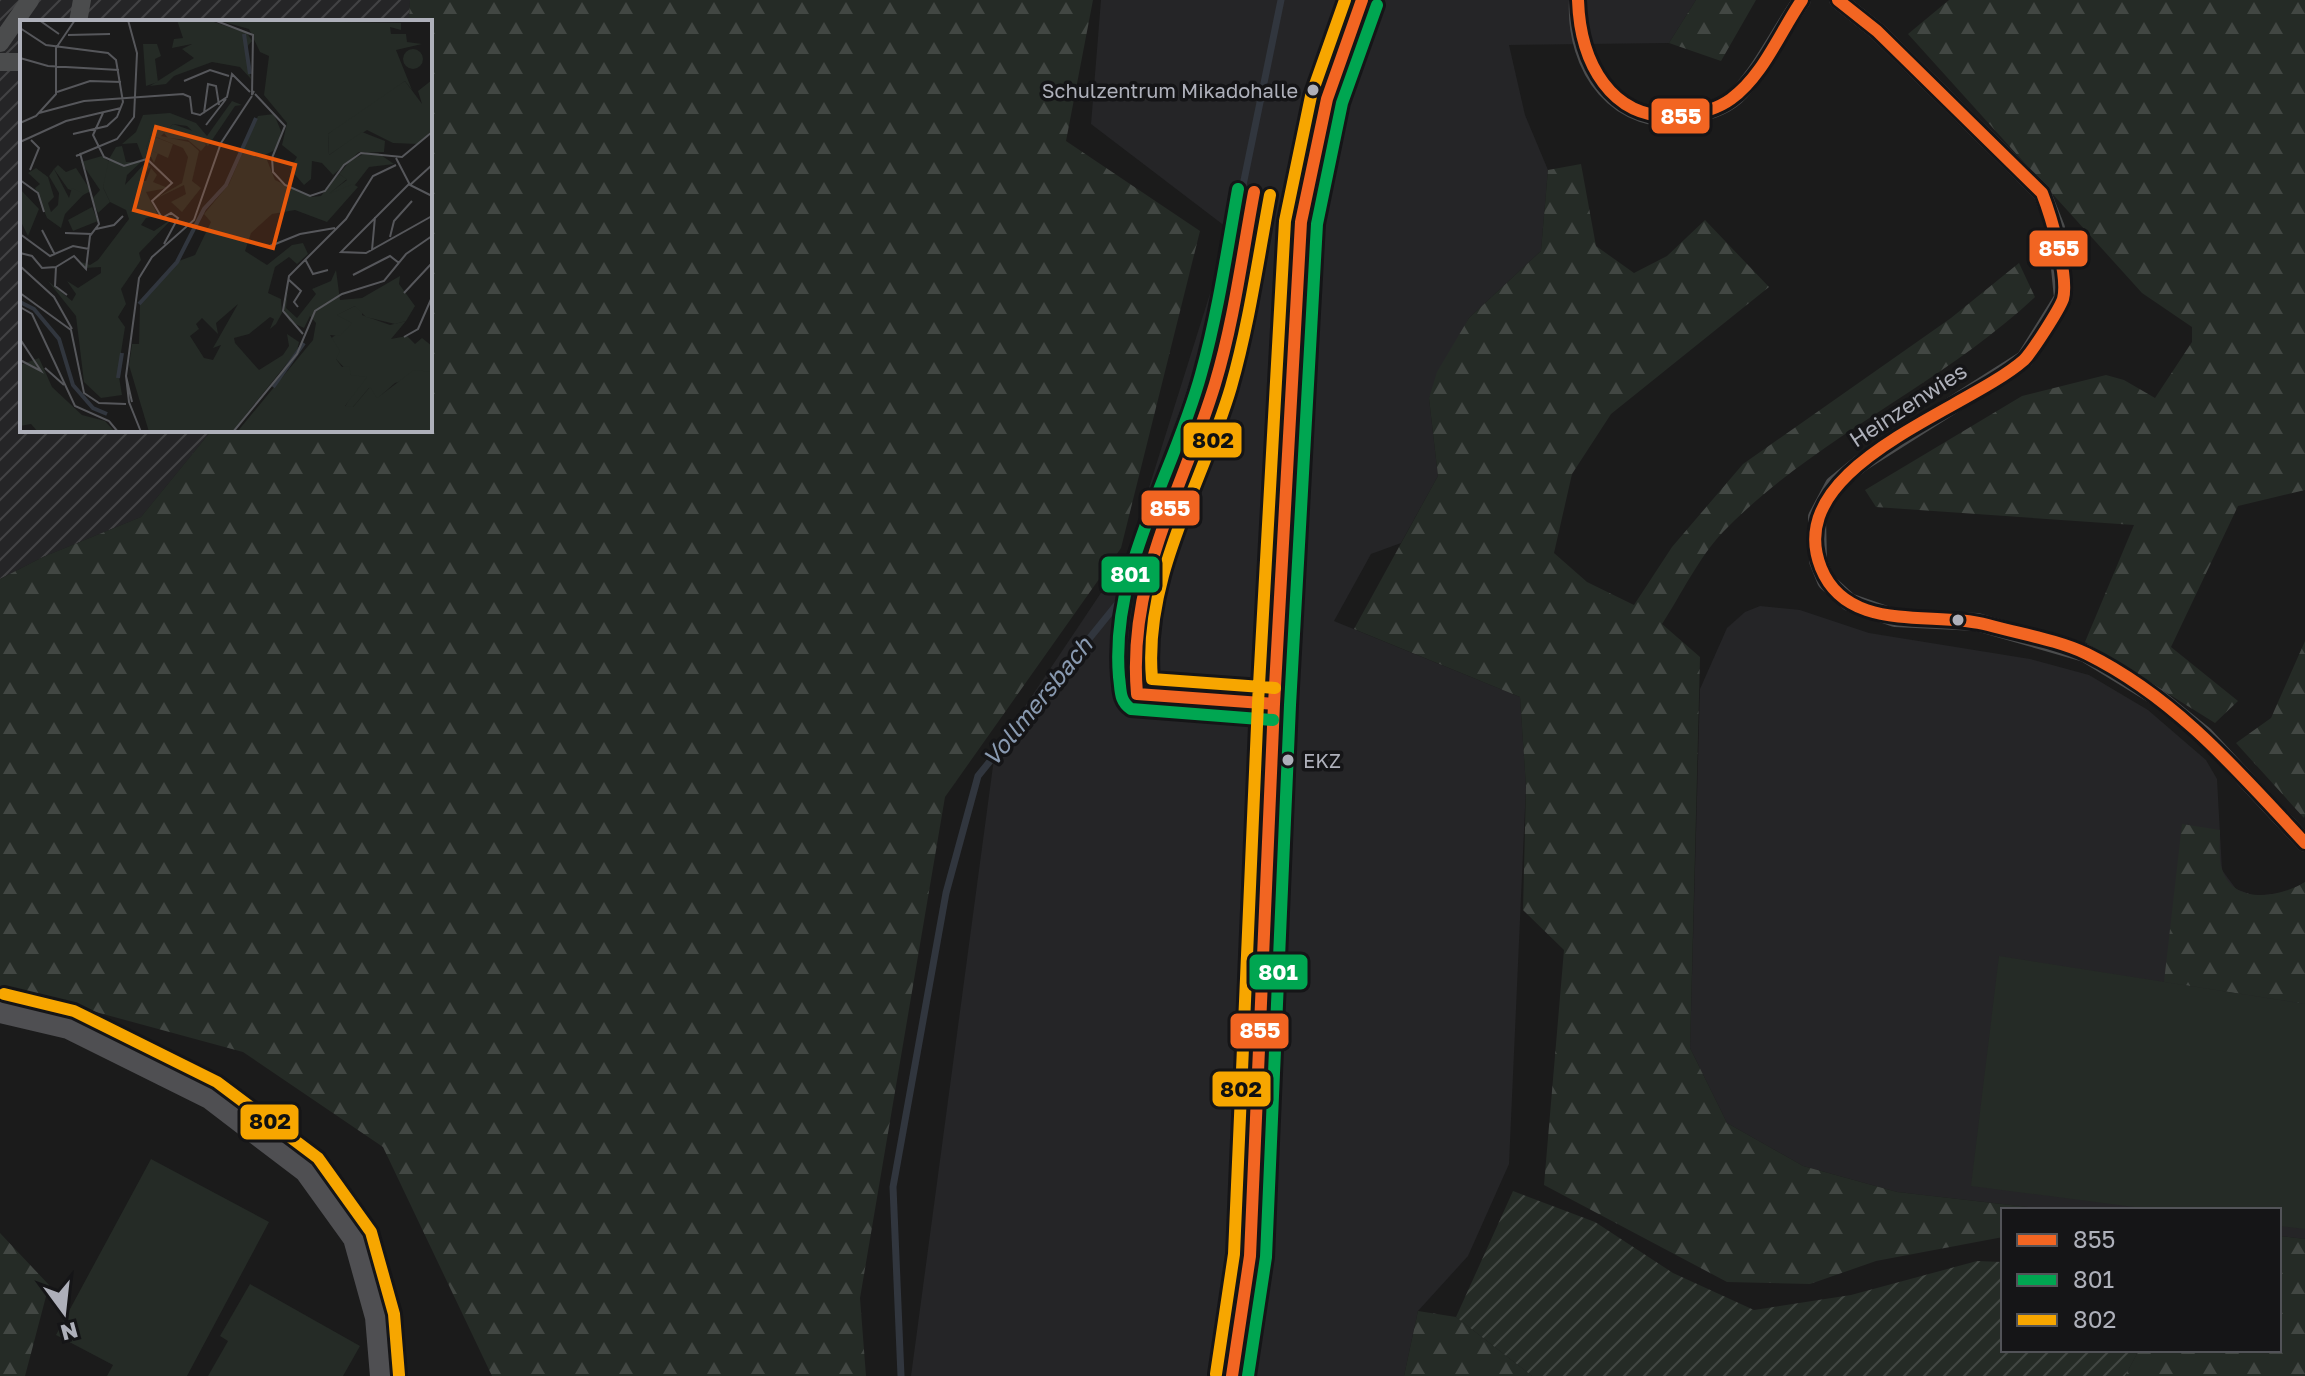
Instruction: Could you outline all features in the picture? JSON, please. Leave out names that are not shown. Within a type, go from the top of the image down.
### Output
[{"type":"main road","points":[[1232,1376],[1250,1256],[1274,704],[1301,222],[1327,99],[1362,0]]},
{"type":"main road","points":[[0,1010],[69,1026],[210,1096],[307,1170],[356,1238],[378,1317],[383,1376]]},
{"type":"street","points":[[0,43],[30,0]]},
{"type":"street","points":[[78,20],[82,0]]},
{"type":"street","points":[[1578,0],[1582,49],[1590,70],[1609,94],[1637,111],[1676,119],[1711,111],[1740,92],[1802,0]]},
{"type":"street","name":"Heinzenwies","points":[[1838,0],[1877,31],[2042,193],[2056,228],[2063,298],[2025,359],[1861,463],[1834,485],[1817,517],[1818,561],[1826,581],[1849,602],[1895,618],[1977,622],[2085,653],[2157,697],[2204,735],[2305,843]]},
{"type":"shaded area","points":[[0,0],[410,0],[409,20],[20,20],[20,432],[210,432],[141,517],[43,557],[0,579]]},
{"type":"shaded area","points":[[1101,0],[1696,0],[1669,43],[1509,45],[1525,115],[1548,170],[1541,251],[1469,318],[1429,398],[1438,476],[1401,543],[1371,554],[1334,621],[1520,697],[1526,786],[1509,1164],[1468,1256],[1418,1311],[1404,1376],[911,1376],[995,751],[1129,551],[1230,230],[1091,124]]},
{"type":"shaded area","points":[[1760,606],[1800,610],[1869,633],[2030,659],[2089,675],[2148,710],[2206,760],[2217,779],[2222,870],[2236,889],[2255,896],[2289,892],[2305,882],[2305,1239],[2281,1236],[2281,1208],[2037,1208],[1897,1192],[1803,1166],[1727,1123],[1690,1048],[1700,689],[1727,628],[1745,612]]},
{"type":"green space","points":[[410,0],[1093,0],[1066,141],[1200,231],[1121,548],[945,797],[860,1298],[866,1376],[492,1376],[383,1147],[243,1052],[0,986],[0,579],[43,557],[141,517],[210,432],[432,432],[432,20],[409,20]]},
{"type":"green space","points":[[1696,0],[1756,0],[1721,61],[1669,43]]},
{"type":"green space","points":[[1949,0],[2305,0],[2305,490],[2238,506],[2171,647],[2238,701],[2215,723],[2085,642],[2134,525],[1876,507],[1865,490],[2022,396],[2106,375],[2124,380],[2155,398],[2192,342],[2192,327],[2142,293],[1908,34]]},
{"type":"green space","points":[[1581,164],[1596,246],[1634,273],[1667,256],[1705,220],[1769,287],[1611,414],[1572,474],[1554,553],[1587,582],[1634,605],[1672,547],[1743,464],[1951,318],[2019,263],[2035,297],[1959,358],[1797,468],[1759,499],[1714,542],[1662,624],[1700,657],[1690,1048],[1727,1123],[1803,1166],[1897,1192],[2037,1208],[2001,1208],[2001,1237],[1876,1261],[1810,1284],[1727,1282],[1544,1185],[1564,950],[1523,910],[1526,786],[1520,697],[1354,629],[1438,476],[1429,398],[1437,372],[1469,318],[1541,251],[1548,170]]},
{"type":"green space","points":[[2305,641],[2304,818],[2236,743],[2271,718]]},
{"type":"green space","points":[[2182,824],[2220,830],[2221,865],[2228,881],[2236,889],[2259,895],[2271,894],[2305,882],[2305,1004],[2164,982]]},
{"type":"green space","points":[[1999,956],[2305,1004],[2305,1229],[2281,1226],[2281,1208],[2142,1208],[1971,1186]]},
{"type":"green space","points":[[151,1159],[269,1222],[187,1376],[107,1376],[113,1365],[56,1335]]},
{"type":"green space","points":[[1513,1191],[1595,1222],[1673,1273],[1754,1310],[1851,1295],[1977,1261],[2001,1262],[2001,1352],[2138,1352],[2125,1376],[1532,1376],[1456,1317]]},
{"type":"green space","points":[[0,1233],[49,1285],[25,1376],[0,1376]]},
{"type":"green space","points":[[2281,1236],[2305,1239],[2305,1376],[2125,1376],[2138,1352],[2281,1352]]},
{"type":"green space","points":[[250,1284],[360,1346],[343,1376],[208,1376],[228,1341],[220,1336]]},
{"type":"green space","points":[[1418,1311],[1456,1317],[1532,1376],[1404,1376]]},
{"type":"waterway","name":"Vollmersbach","points":[[901,1376],[893,1187],[946,893],[978,776],[1118,603],[1217,312],[1281,0]]},
{"type":"transit line","name":"802","points":[[1216,1374],[1234,1254],[1258,703],[1285,221],[1311,96],[1345,0]]},
{"type":"transit line","name":"855","points":[[1232,1376],[1250,1256],[1274,704],[1301,222],[1327,99],[1362,0]]},
{"type":"transit line","name":"855","points":[[1578,0],[1585,45],[1593,65],[1617,98],[1635,109],[1656,115],[1680,116],[1713,109],[1742,89],[1762,66],[1802,0]]},
{"type":"transit line","name":"855","points":[[1838,0],[1877,31],[2042,193],[2058,246],[2064,289],[2056,312],[2024,360],[1885,445],[1852,471],[1827,500],[1816,532],[1821,568],[1834,589],[1851,603],[1871,612],[1988,625],[2064,645],[2119,672],[2178,714],[2205,738],[2305,843]]},
{"type":"transit line","name":"801","points":[[1248,1376],[1266,1257],[1290,705],[1317,224],[1342,103],[1377,5]]},
{"type":"transit line","name":"801","points":[[1238,189],[1201,374],[1146,522],[1124,598],[1119,637],[1119,677],[1122,699],[1131,709],[1273,720]]},
{"type":"transit line","name":"855","points":[[1254,192],[1222,360],[1149,573],[1140,612],[1136,652],[1137,694],[1274,704]]},
{"type":"transit line","name":"802","points":[[1270,195],[1231,387],[1166,566],[1152,641],[1152,679],[1275,688]]},
{"type":"transit line","name":"802","points":[[4,994],[74,1011],[217,1082],[318,1158],[371,1232],[394,1314],[399,1375]]},
{"type":"place","name":"Schulzentrum Mikadohalle","points":[[1313,90]]},
{"type":"place","name":"EKZ","points":[[1288,760]]}]
